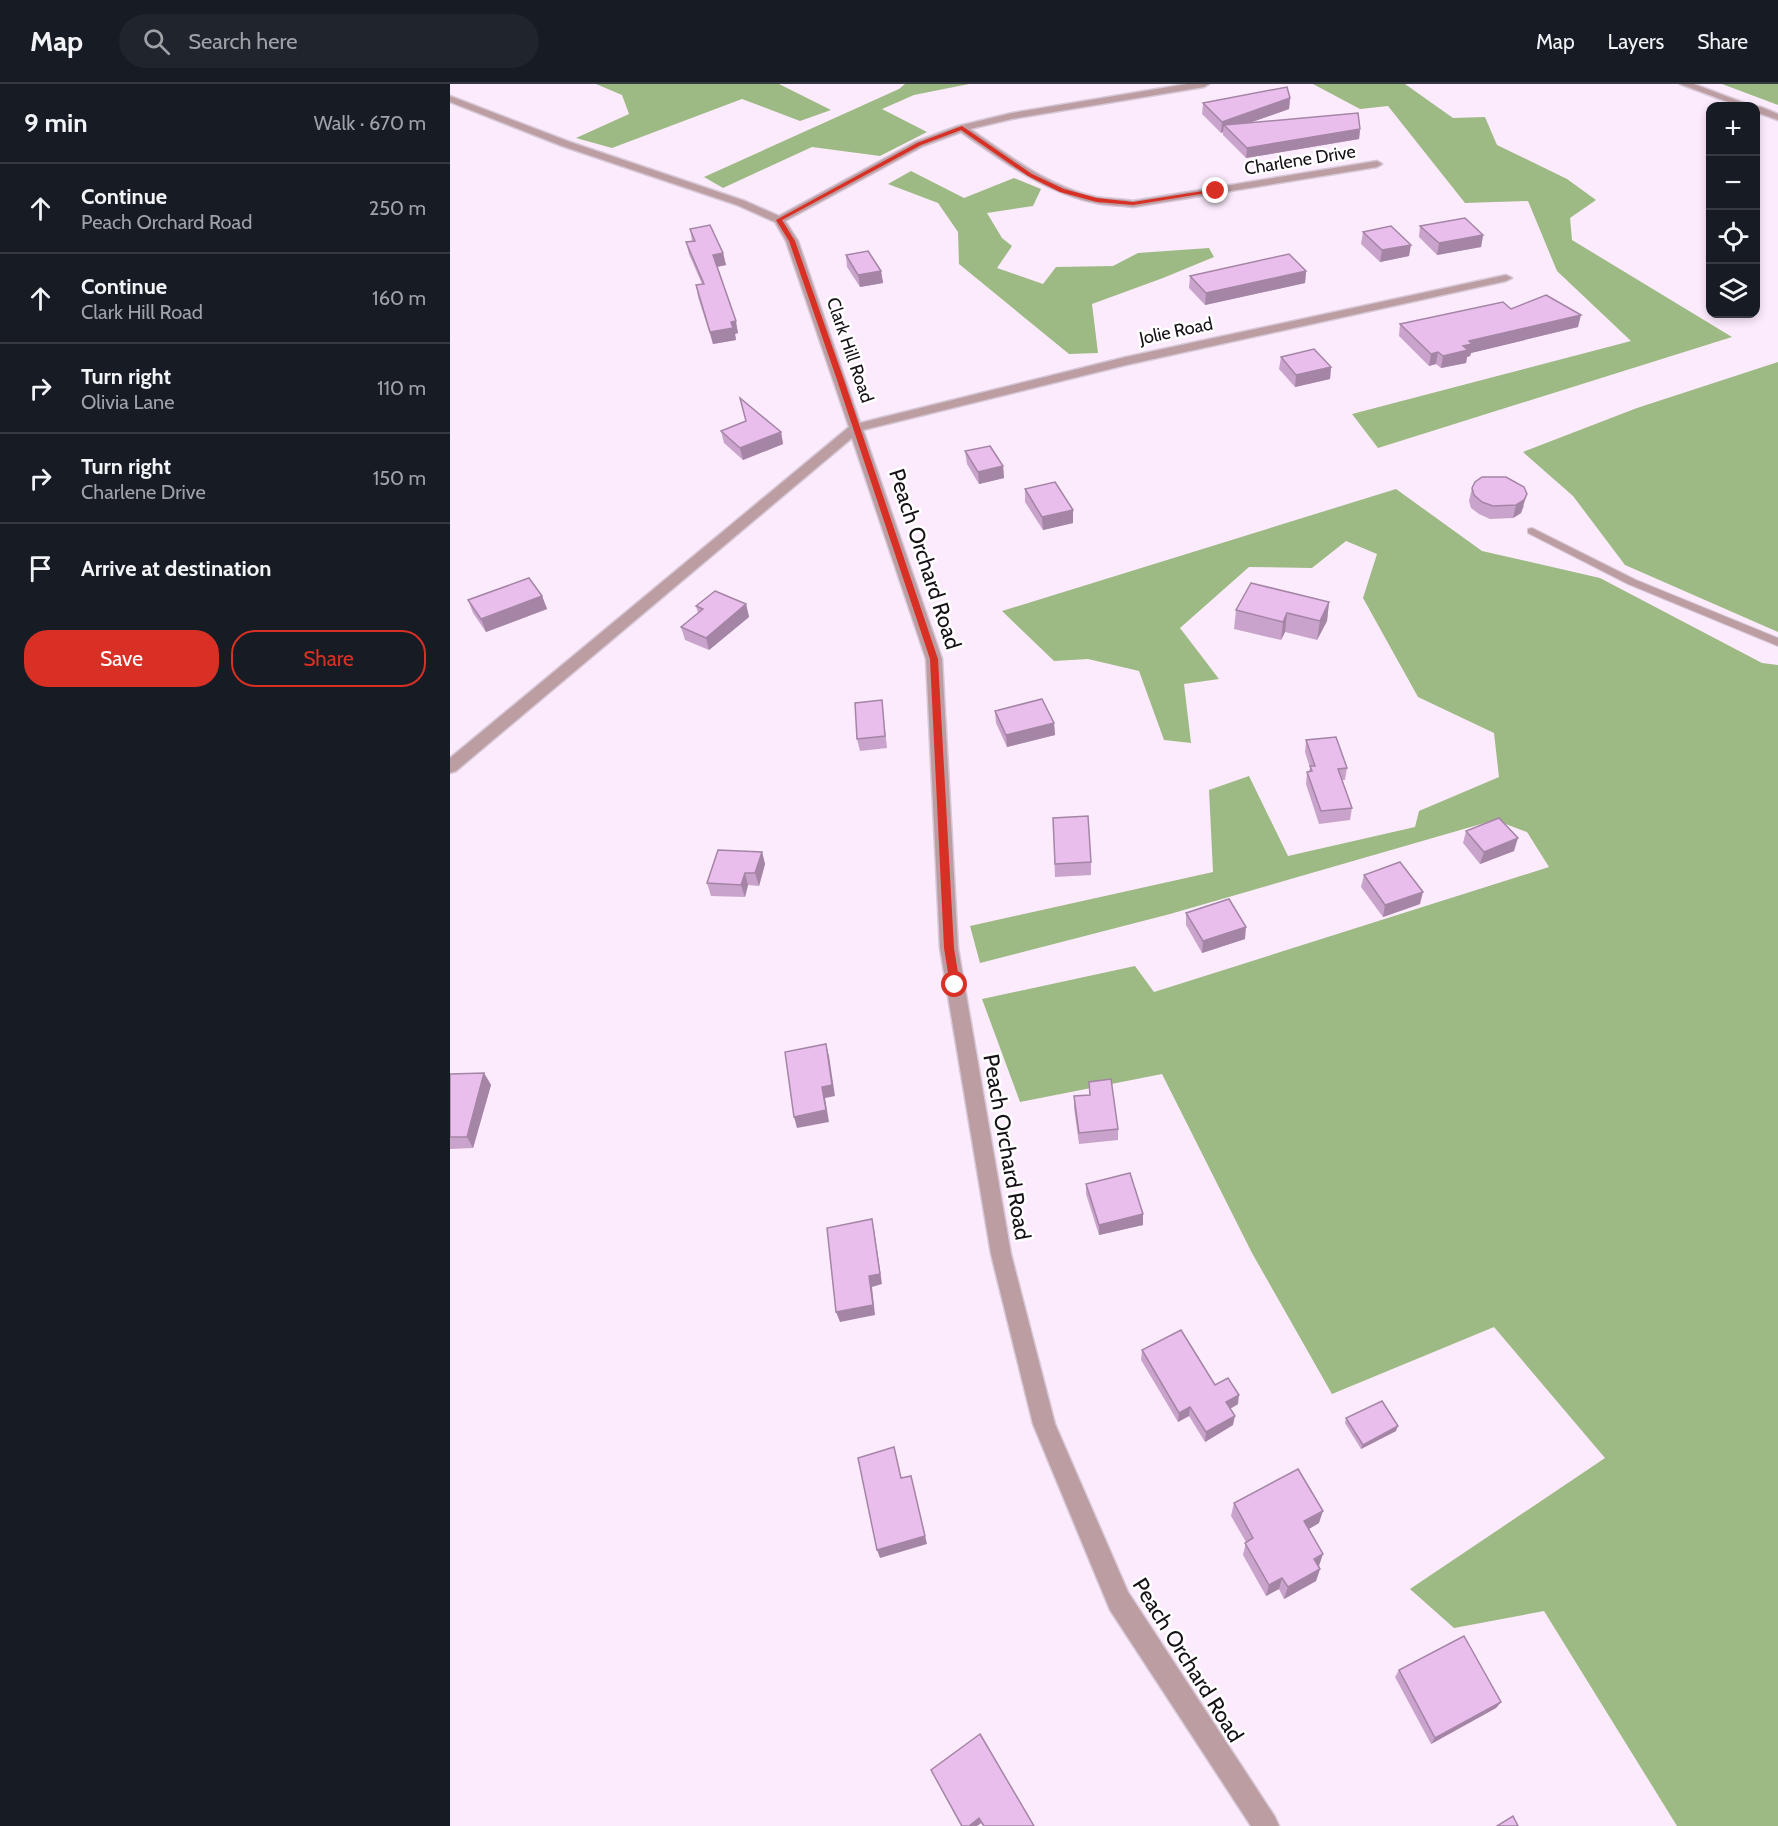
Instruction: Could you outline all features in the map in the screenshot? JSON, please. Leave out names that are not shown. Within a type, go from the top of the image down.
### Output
[{"type":"street","points":[[450,99],[566,144],[741,203],[779,220],[919,144],[962,128],[1012,116],[1204,84]]},
{"type":"street","points":[[1685,84],[1736,102]]},
{"type":"street","points":[[1760,111],[1778,117]]},
{"type":"street","name":"Charlene Drive","points":[[962,128],[1030,175],[1055,187],[1097,200],[1133,204],[1377,164]]},
{"type":"street","name":"Clark Hill Road","points":[[450,767],[856,428],[792,241],[779,220]]},
{"type":"street","name":"Jolie Road","points":[[856,428],[1126,361],[1506,278]]},
{"type":"street","name":"Peach Orchard Road","points":[[856,428],[934,659],[949,948],[1001,1254],[1044,1424],[1119,1601],[1266,1826]]},
{"type":"lane","points":[[1532,531],[1632,582],[1778,642]]},
{"type":"green space","points":[[596,84],[779,84],[831,110],[800,121],[742,99],[612,148],[576,138],[629,114],[622,95]]},
{"type":"green space","points":[[905,84],[969,84],[914,95],[882,109],[927,132],[880,156],[812,147],[723,188],[704,177],[899,89]]},
{"type":"green space","points":[[1313,84],[1405,84],[1453,118],[1485,117],[1497,145],[1567,179],[1596,200],[1570,218],[1572,240],[1732,337],[1378,448],[1352,414],[1631,341],[1557,271],[1528,201],[1465,203],[1388,106],[1360,109]]},
{"type":"green space","points":[[1722,84],[1778,84],[1778,105]]},
{"type":"green space","points":[[911,171],[964,198],[1014,178],[1041,189],[1033,206],[987,213],[1002,238],[1012,246],[997,268],[1043,284],[1056,267],[1113,266],[1138,253],[1209,248],[1214,257],[1092,304],[1098,353],[1069,354],[959,264],[958,232],[938,203],[888,184]]},
{"type":"green space","points":[[1778,362],[1778,632],[1625,565],[1573,496],[1523,452],[1637,408]]},
{"type":"green space","points":[[1396,489],[1482,551],[1600,578],[1762,663],[1778,665],[1778,1826],[1677,1826],[1544,1611],[1454,1628],[1410,1589],[1605,1458],[1494,1327],[1332,1394],[1252,1253],[1162,1074],[1020,1102],[982,999],[1135,966],[1154,992],[1549,867],[1527,832],[1495,820],[1170,914],[980,963],[970,926],[1213,872],[1209,790],[1249,776],[1288,856],[1415,827],[1419,811],[1499,777],[1494,733],[1418,697],[1363,598],[1377,554],[1346,541],[1312,568],[1249,567],[1180,628],[1219,679],[1184,684],[1191,743],[1164,740],[1139,671],[1088,659],[1054,661],[1002,611]]},
{"type":"building","points":[[1287,87],[1290,98],[1222,122],[1203,103]]},
{"type":"building","points":[[1358,113],[1360,129],[1247,148],[1224,125]]},
{"type":"building","points":[[1465,218],[1483,235],[1439,243],[1420,226]]},
{"type":"building","points":[[710,225],[723,253],[713,255],[736,321],[731,322],[733,328],[710,332],[696,285],[704,284],[686,242],[695,241],[690,229]]},
{"type":"building","points":[[1391,226],[1411,245],[1382,250],[1363,232]]},
{"type":"building","points":[[868,251],[881,271],[858,275],[846,255]]},
{"type":"building","points":[[1289,254],[1306,271],[1206,293],[1190,276]]},
{"type":"building","points":[[1546,295],[1581,315],[1469,341],[1472,344],[1463,346],[1468,350],[1443,356],[1438,352],[1431,354],[1400,324],[1503,302],[1511,309]]},
{"type":"building","points":[[1314,349],[1331,367],[1296,375],[1281,357]]},
{"type":"building","points":[[740,398],[781,432],[740,448],[721,431],[746,421]]},
{"type":"building","points":[[990,446],[1003,466],[978,472],[965,451]]},
{"type":"building","points":[[1482,477],[1506,477],[1524,487],[1527,494],[1524,500],[1516,505],[1493,506],[1482,502],[1474,495],[1472,488],[1475,482]]},
{"type":"building","points":[[1055,482],[1073,510],[1042,517],[1025,489]]},
{"type":"building","points":[[529,578],[542,596],[481,619],[468,600]]},
{"type":"building","points":[[1251,583],[1329,602],[1320,621],[1287,613],[1283,622],[1236,610]]},
{"type":"building","points":[[715,591],[746,604],[706,638],[681,627],[703,609],[696,606]]},
{"type":"building","points":[[1042,699],[1054,723],[1006,735],[995,711]]},
{"type":"building","points":[[882,700],[885,736],[857,739],[855,703]]},
{"type":"building","points":[[1336,737],[1347,768],[1338,769],[1352,808],[1321,811],[1307,772],[1312,771],[1310,766],[1315,766],[1306,740]]},
{"type":"building","points":[[1088,816],[1091,862],[1055,864],[1053,818]]},
{"type":"building","points":[[1499,818],[1518,838],[1484,852],[1466,831]]},
{"type":"building","points":[[718,850],[762,852],[755,873],[745,873],[741,885],[707,883]]},
{"type":"building","points":[[1400,862],[1423,892],[1385,905],[1364,875]]},
{"type":"building","points":[[1229,899],[1246,927],[1203,941],[1186,913]]},
{"type":"building","points":[[826,1044],[832,1085],[822,1087],[826,1110],[794,1117],[785,1052]]},
{"type":"building","points":[[484,1073],[467,1137],[450,1137],[450,1074]]},
{"type":"building","points":[[1111,1079],[1118,1129],[1079,1133],[1074,1096],[1090,1095],[1089,1082]]},
{"type":"building","points":[[1130,1173],[1143,1214],[1099,1225],[1086,1184]]},
{"type":"building","points":[[872,1219],[880,1274],[869,1276],[873,1305],[836,1312],[827,1228]]},
{"type":"building","points":[[1181,1330],[1215,1385],[1228,1378],[1239,1395],[1226,1402],[1235,1416],[1206,1432],[1190,1407],[1179,1413],[1142,1350]]},
{"type":"building","points":[[1382,1401],[1398,1426],[1363,1445],[1346,1418]]},
{"type":"building","points":[[894,1447],[901,1478],[911,1476],[925,1536],[877,1550],[858,1458]]},
{"type":"building","points":[[1298,1469],[1323,1511],[1304,1521],[1323,1554],[1314,1559],[1320,1569],[1288,1587],[1282,1578],[1269,1585],[1245,1543],[1253,1538],[1234,1503]]},
{"type":"building","points":[[1464,1636],[1501,1702],[1435,1738],[1399,1670]]},
{"type":"building","points":[[980,1734],[1034,1826],[984,1826],[979,1818],[969,1826],[962,1826],[931,1770]]},
{"type":"building","points":[[1513,1816],[1518,1826],[1497,1826]]},
{"type":"route","points":[[955,985],[949,948],[934,659],[792,241],[779,220],[919,144],[962,128],[1030,175],[1062,190],[1097,200],[1133,204],[1216,191]]}]
